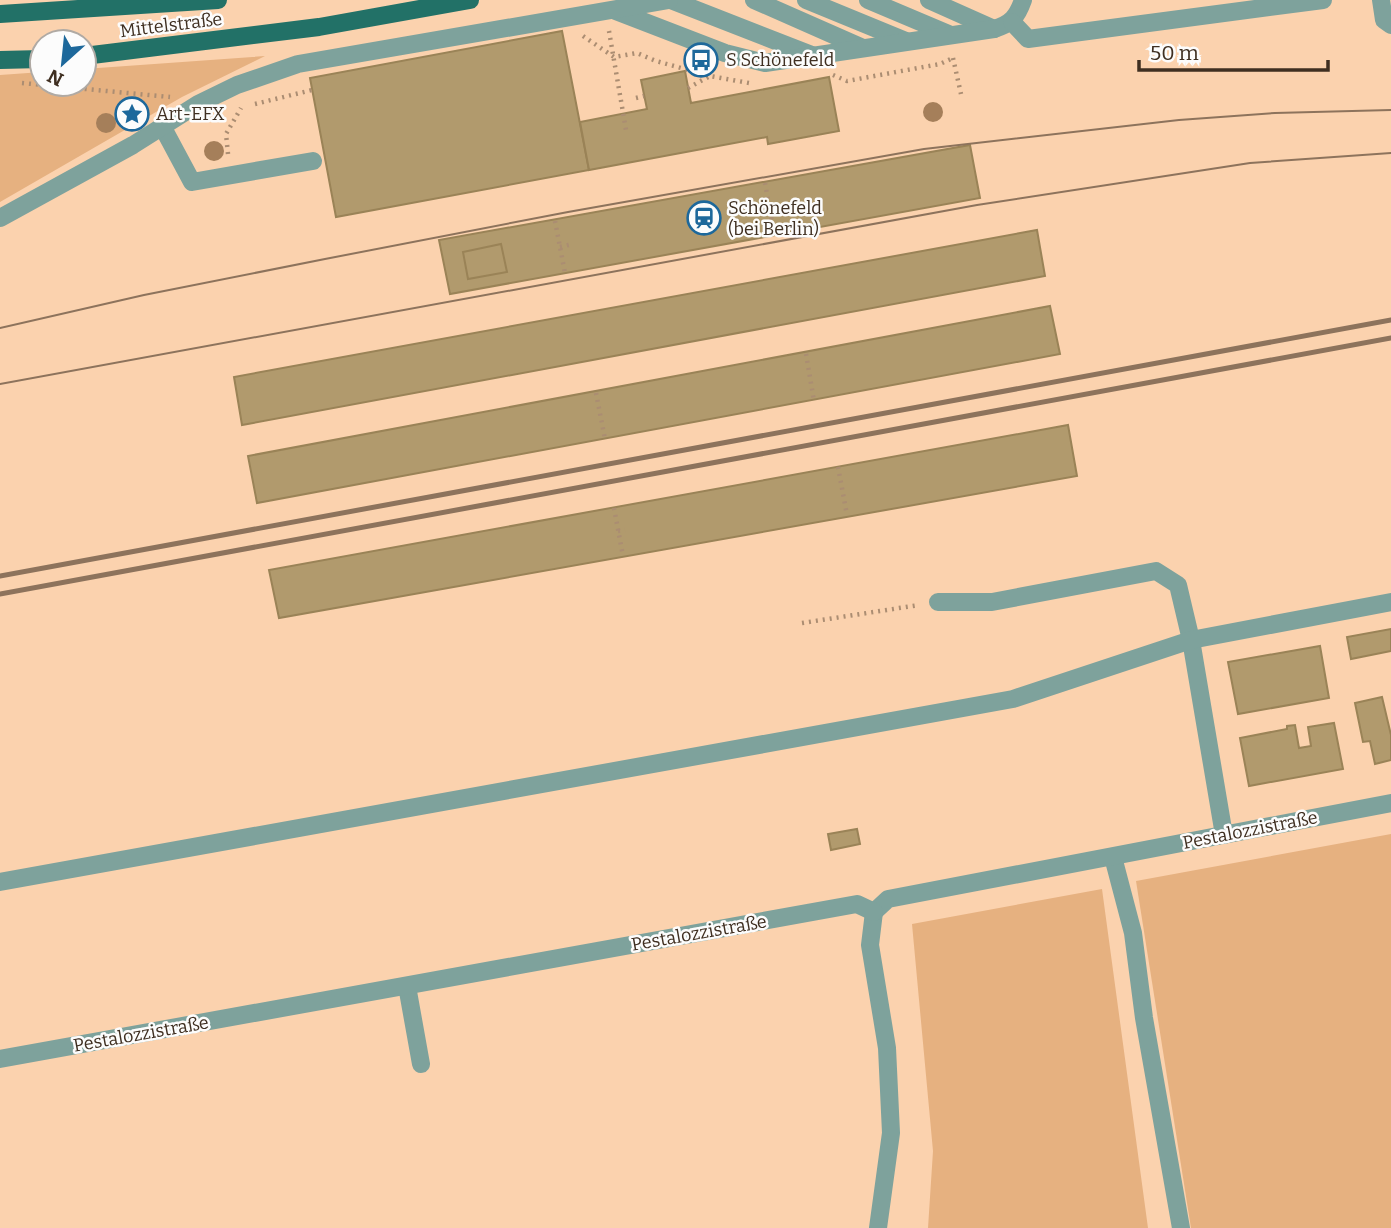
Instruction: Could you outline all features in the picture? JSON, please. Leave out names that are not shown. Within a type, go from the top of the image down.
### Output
[{"type":"main road","name":"Mittelstraße","points":[[0,14],[218,0]]},
{"type":"main road","name":"Mittelstraße","points":[[98,54],[319,27],[470,0]]},
{"type":"main road","points":[[0,60],[28,59]]},
{"type":"street","points":[[0,218],[198,104],[237,85],[298,64],[670,0],[814,56]]},
{"type":"street","points":[[754,0],[865,48]]},
{"type":"street","points":[[806,0],[909,42]]},
{"type":"street","points":[[868,0],[951,35]]},
{"type":"street","points":[[929,0],[994,29]]},
{"type":"street","points":[[606,9],[620,11],[725,53],[752,61],[773,62],[994,29],[1012,22],[1023,0]]},
{"type":"street","points":[[1012,22],[1028,39],[1323,0]]},
{"type":"street","points":[[1381,0],[1384,20],[1391,25]]},
{"type":"street","points":[[162,126],[192,183],[313,161]]},
{"type":"street","points":[[938,602],[992,603],[1156,571],[1178,585],[1191,640],[1224,835]]},
{"type":"street","points":[[0,882],[1013,699],[1191,640],[1391,602]]},
{"type":"street","name":"Pestalozzistraße","points":[[0,1059],[857,904],[874,912],[888,899],[1391,803]]},
{"type":"street","points":[[1113,857],[1133,933],[1144,1017],[1181,1228]]},
{"type":"street","points":[[874,912],[870,945],[887,1048],[891,1133],[878,1228]]},
{"type":"street","points":[[407,986],[421,1064]]},
{"type":"path","points":[[578,33],[614,57],[636,53],[710,76],[688,88]]},
{"type":"path","points":[[614,57],[626,130]]},
{"type":"path","points":[[953,58],[961,94]]},
{"type":"path","points":[[10,82],[182,97],[198,104]]},
{"type":"path","points":[[636,98],[644,96]]},
{"type":"path","points":[[233,175],[225,140],[242,107]]},
{"type":"path","points":[[765,183],[774,234]]},
{"type":"path","points":[[555,221],[565,273]]},
{"type":"path","points":[[560,247],[573,244]]},
{"type":"path","points":[[806,354],[814,401]]},
{"type":"path","points":[[596,393],[605,439]]},
{"type":"path","points":[[838,467],[847,515]]},
{"type":"path","points":[[614,508],[623,556]]},
{"type":"path","points":[[618,531],[625,530]]},
{"type":"path","points":[[802,623],[938,602]]},
{"type":"shaded area","points":[[265,56],[182,97],[0,202],[0,75],[28,73],[28,98],[98,98],[98,68]]},
{"type":"shaded area","points":[[1391,834],[1391,1228],[1191,1228],[1136,881]]},
{"type":"shaded area","points":[[1102,889],[1148,1228],[928,1228],[933,1151],[912,924]]},
{"type":"building","points":[[562,31],[589,170],[336,217],[310,78]]},
{"type":"building","points":[[685,71],[691,103],[829,77],[839,131],[768,144],[767,137],[589,170],[580,122],[647,109],[641,80]]},
{"type":"building","points":[[134,109],[137,116],[130,119],[127,113]]},
{"type":"building","points":[[970,145],[980,198],[450,294],[439,240]]},
{"type":"building","points":[[1037,230],[1045,276],[242,425],[234,377]]},
{"type":"building","points":[[501,244],[507,272],[468,279],[463,252]]},
{"type":"building","points":[[1050,306],[1060,354],[257,503],[248,456]]},
{"type":"building","points":[[1068,425],[1077,476],[279,618],[269,570]]},
{"type":"building","points":[[1391,629],[1391,651],[1351,659],[1347,637]]},
{"type":"building","points":[[1320,646],[1329,698],[1238,714],[1228,662]]},
{"type":"building","points":[[1382,697],[1391,735],[1391,760],[1375,764],[1370,741],[1363,742],[1355,703]]},
{"type":"building","points":[[1334,723],[1343,769],[1249,786],[1240,738],[1295,725],[1299,748],[1311,746],[1308,727]]},
{"type":"building","points":[[857,829],[860,844],[831,850],[828,834]]},
{"type":"tram line","points":[[0,328],[144,295],[325,259],[568,212],[924,149],[1179,120],[1275,113],[1391,110]]},
{"type":"tram line","points":[[0,384],[977,205],[1250,163],[1391,153]]},
{"type":"railway","points":[[0,576],[1391,320]]},
{"type":"railway","points":[[0,594],[1391,338]]},
{"type":"place","name":"S Schönefeld","points":[[701,60]]},
{"type":"place","name":"Art-EFX","points":[[132,114]]},
{"type":"place","name":"Schönefeld (bei Berlin)","points":[[704,218]]}]
